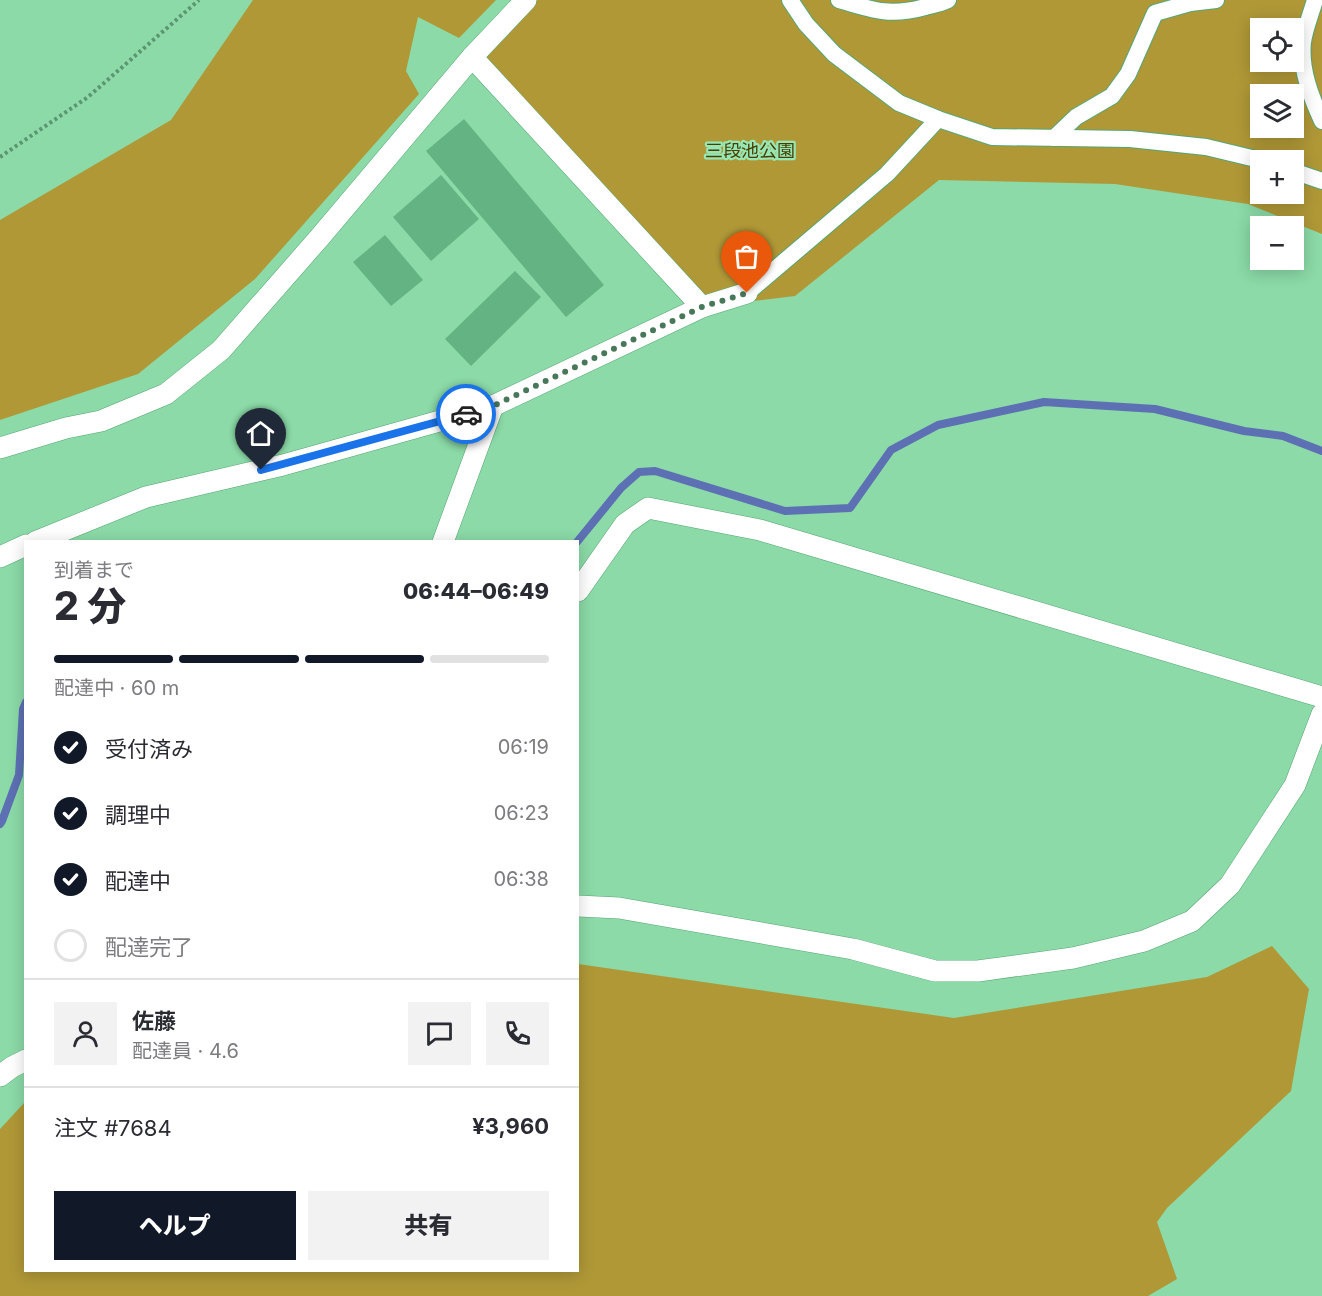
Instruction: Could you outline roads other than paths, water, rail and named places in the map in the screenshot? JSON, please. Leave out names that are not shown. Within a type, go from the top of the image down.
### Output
[{"type":"street","points":[[0,448],[66,428],[101,421],[166,394],[221,350],[472,57],[526,0]]},
{"type":"street","points":[[790,0],[806,24],[834,54],[899,103],[938,119],[992,136],[1130,138],[1206,147],[1250,158]]},
{"type":"street","points":[[839,0],[893,13],[912,11],[948,0]]},
{"type":"street","points":[[1054,138],[1076,117],[1112,96],[1128,74],[1155,13],[1190,2],[1215,0]]},
{"type":"street","points":[[1315,0],[1303,43],[1305,73],[1322,121]]},
{"type":"street","points":[[472,57],[702,307]]},
{"type":"street","points":[[39,540],[146,497],[284,465],[493,406],[702,307],[747,293],[887,174],[938,119]]},
{"type":"street","points":[[1304,175],[1322,181]]},
{"type":"street","points":[[444,540],[493,406]]},
{"type":"street","points":[[579,590],[625,524],[648,508],[760,530],[1322,697]]},
{"type":"street","points":[[0,556],[24,546]]},
{"type":"street","points":[[579,906],[619,909],[853,949],[935,971],[978,971],[1073,958],[1144,941],[1192,921],[1230,885],[1294,785],[1322,714]]},
{"type":"street","points":[[0,1076],[24,1061]]},
{"type":"waterway","points":[[579,540],[621,488],[639,472],[655,471],[785,511],[850,508],[891,450],[938,425],[1044,402],[1155,409],[1244,431],[1283,436],[1322,451]]},
{"type":"waterway","points":[[0,824],[19,775],[24,707]]},
{"type":"park label","name":"三段池公園","points":[[750,151]]}]
